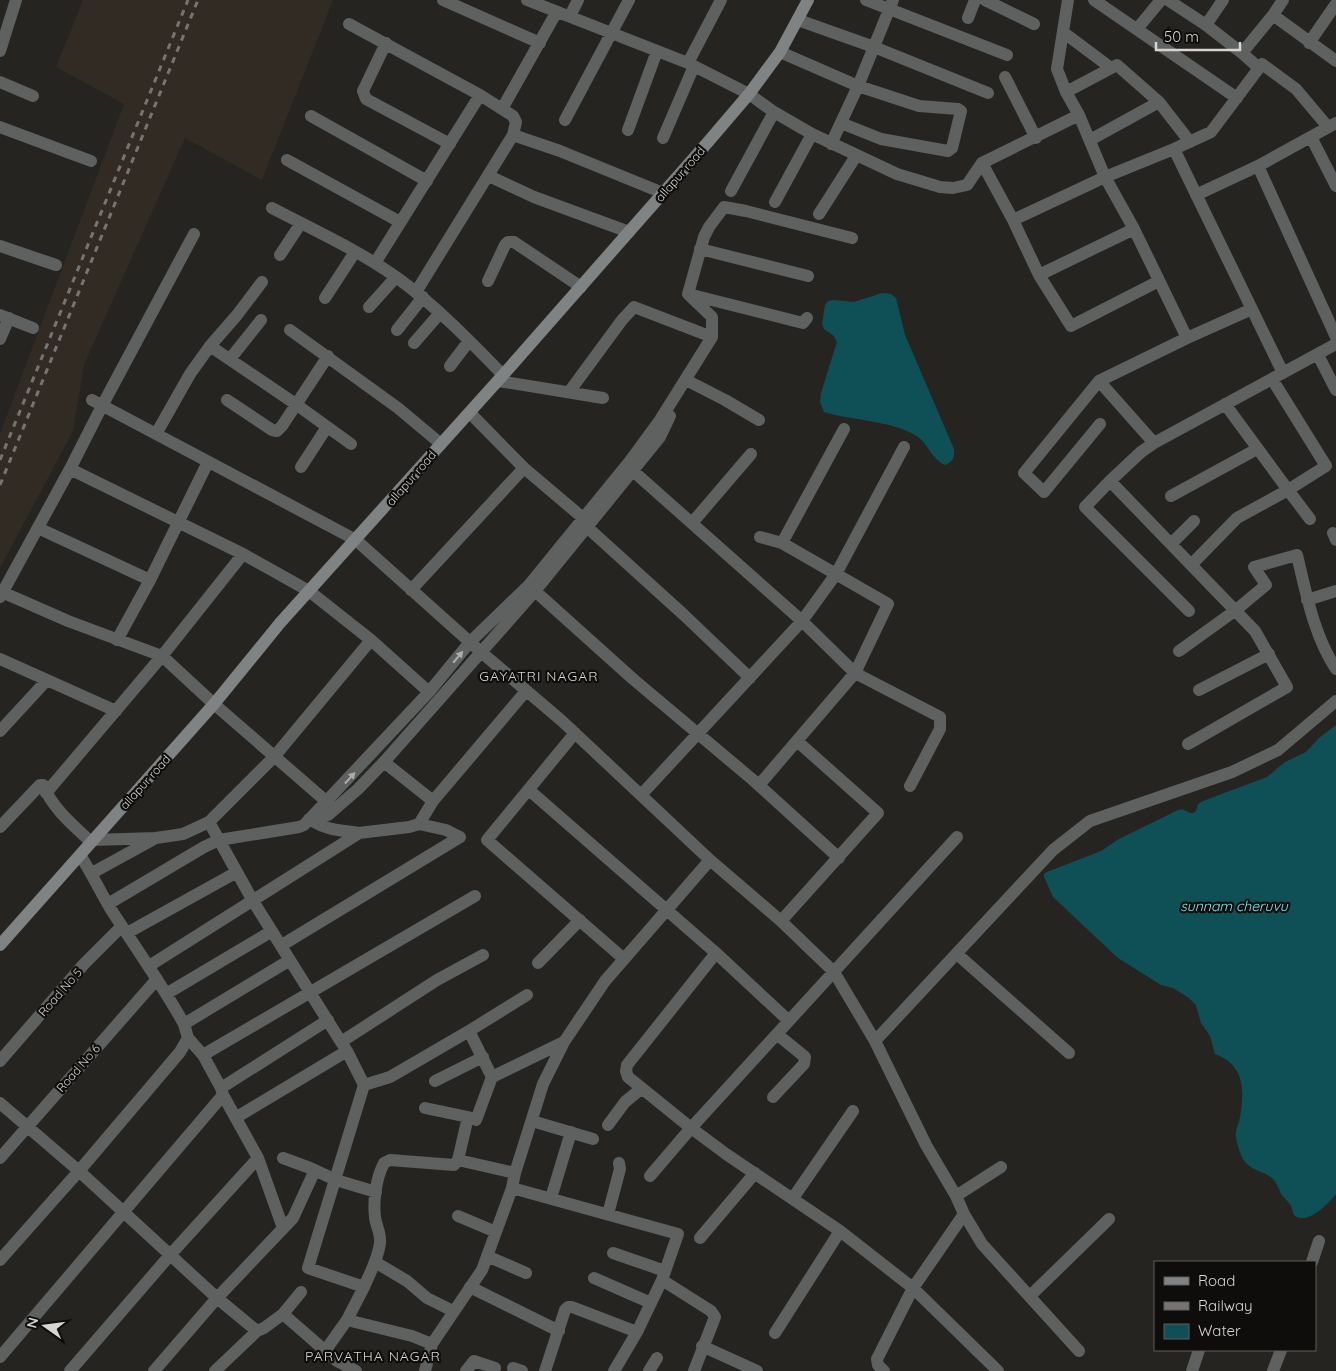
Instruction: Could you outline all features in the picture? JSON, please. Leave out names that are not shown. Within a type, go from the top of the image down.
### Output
[{"type":"main road","name":"allapur road","points":[[0,945],[214,704],[280,623],[470,413],[749,94],[780,52],[808,0]]},
{"type":"street","points":[[0,51],[16,0]]},
{"type":"street","points":[[527,0],[691,65],[749,94],[774,112],[831,144],[897,174],[940,187],[953,188],[967,185],[982,163],[1036,138],[1079,115]]},
{"type":"street","points":[[570,16],[578,0]]},
{"type":"street","points":[[565,120],[629,0]]},
{"type":"street","points":[[663,138],[691,65],[721,0]]},
{"type":"street","points":[[866,0],[891,5],[1007,55]]},
{"type":"street","points":[[968,18],[975,0]]},
{"type":"street","points":[[985,0],[1034,24]]},
{"type":"street","points":[[1068,0],[1057,69],[1105,177],[1134,229],[1187,338]]},
{"type":"street","points":[[1094,0],[1237,98]]},
{"type":"street","points":[[1137,30],[1161,0]]},
{"type":"street","points":[[1168,0],[1206,25],[1259,68]]},
{"type":"street","points":[[1206,25],[1224,0]]},
{"type":"street","points":[[1242,53],[1283,0]]},
{"type":"street","points":[[446,1],[540,43]]},
{"type":"street","points":[[831,144],[858,86],[891,5]]},
{"type":"street","points":[[1310,42],[1335,7]]},
{"type":"street","points":[[502,109],[556,12]]},
{"type":"street","points":[[1272,15],[1336,61]]},
{"type":"street","points":[[798,20],[874,47],[988,93]]},
{"type":"street","points":[[349,24],[480,95],[513,116],[516,122],[513,135],[397,330]]},
{"type":"street","points":[[1063,32],[1110,68]]},
{"type":"street","points":[[386,43],[363,91],[366,99],[450,144]]},
{"type":"street","points":[[628,130],[657,52]]},
{"type":"street","points":[[780,52],[858,86],[919,106],[961,111],[952,148],[948,150],[881,139],[841,122]]},
{"type":"street","points":[[1013,220],[1105,177],[1211,132],[1262,64],[1296,89],[1332,125],[1258,166],[1196,194]]},
{"type":"street","points":[[1066,92],[1117,65],[1159,102],[1190,142]]},
{"type":"street","points":[[1005,77],[1036,138]]},
{"type":"street","points":[[0,82],[33,96]]},
{"type":"street","points":[[375,263],[480,95]]},
{"type":"street","points":[[1090,140],[1159,102]]},
{"type":"street","points":[[731,191],[774,112]]},
{"type":"street","points":[[311,116],[427,181]]},
{"type":"street","points":[[0,127],[91,161]]},
{"type":"street","points":[[774,202],[812,134]]},
{"type":"street","points":[[513,135],[560,151],[664,193]]},
{"type":"street","points":[[1311,138],[1336,186]]},
{"type":"street","points":[[1174,149],[1252,309],[1278,376],[1326,466],[1288,490],[1236,518],[1191,565]]},
{"type":"street","points":[[819,214],[856,156]]},
{"type":"street","points":[[287,160],[400,222]]},
{"type":"street","points":[[982,163],[1040,275],[1071,326],[1159,282]]},
{"type":"street","points":[[1258,166],[1336,337]]},
{"type":"street","points":[[489,176],[534,196],[629,232]]},
{"type":"street","points":[[688,294],[700,249],[709,227],[724,207],[852,238]]},
{"type":"street","points":[[272,208],[375,263],[396,277],[440,313],[469,341],[501,378],[603,398]]},
{"type":"street","points":[[280,255],[301,223]]},
{"type":"street","points":[[1040,275],[1134,229]]},
{"type":"street","points":[[194,234],[97,403],[70,469],[1,595],[162,656],[327,802]]},
{"type":"street","points":[[488,281],[505,246],[508,242],[514,242],[581,287]]},
{"type":"street","points":[[0,246],[56,265]]},
{"type":"street","points":[[700,249],[808,276]]},
{"type":"street","points":[[326,298],[355,252]]},
{"type":"street","points":[[369,307],[396,277]]},
{"type":"street","points":[[156,434],[190,374],[210,346],[262,282]]},
{"type":"street","points":[[688,294],[804,323],[807,318]]},
{"type":"street","points":[[306,822],[328,814],[358,789],[384,762],[535,591],[586,523],[660,420],[712,337],[712,317],[688,294]]},
{"type":"street","points":[[569,392],[622,320],[634,308],[712,337]]},
{"type":"street","points":[[1100,424],[1044,492],[1024,473],[1100,381],[1187,338],[1252,309]]},
{"type":"street","points":[[414,343],[440,313]]},
{"type":"street","points":[[0,339],[4,317],[33,328]]},
{"type":"street","points":[[230,359],[261,320]]},
{"type":"street","points":[[290,330],[398,408],[441,444]]},
{"type":"street","points":[[450,366],[469,341]]},
{"type":"street","points":[[1189,611],[1085,508],[1110,481],[1141,452],[1154,443],[1336,344]]},
{"type":"street","points":[[210,346],[351,444]]},
{"type":"street","points":[[1318,355],[1336,390]]},
{"type":"street","points":[[227,400],[272,430],[277,431],[297,405],[328,356]]},
{"type":"street","points":[[686,380],[759,420]]},
{"type":"street","points":[[108,904],[219,840],[299,827],[306,822],[327,802],[429,692],[470,642],[528,585],[633,471],[660,437],[686,380]]},
{"type":"street","points":[[1100,381],[1154,443]]},
{"type":"street","points":[[97,403],[356,540],[575,733],[710,860],[781,921],[834,972],[875,1041],[926,1145],[982,1244],[1079,1351]]},
{"type":"street","points":[[1225,404],[1310,519]]},
{"type":"street","points":[[470,413],[524,468],[586,523],[750,678]]},
{"type":"street","points":[[301,467],[326,427]]},
{"type":"street","points":[[782,542],[844,429]]},
{"type":"street","points":[[641,795],[802,621],[836,574],[904,447]]},
{"type":"street","points":[[1171,496],[1257,449]]},
{"type":"street","points":[[692,523],[751,454]]},
{"type":"street","points":[[117,640],[150,580],[208,462]]},
{"type":"street","points":[[411,590],[524,468]]},
{"type":"street","points":[[70,469],[243,554],[309,592],[371,640],[429,692]]},
{"type":"street","points":[[633,471],[802,621],[855,673],[940,717],[940,729],[910,786]]},
{"type":"street","points":[[1110,481],[1255,631],[1287,687],[1188,744]]},
{"type":"street","points":[[1171,544],[1194,521]]},
{"type":"street","points":[[38,528],[150,580]]},
{"type":"street","points":[[759,786],[855,673],[888,604],[782,542],[760,537]]},
{"type":"street","points":[[46,793],[162,656],[243,554]]},
{"type":"street","points":[[1180,651],[1236,610],[1266,585],[1254,567],[1297,555],[1307,600],[1328,656],[1336,669]]},
{"type":"street","points":[[535,591],[632,679],[759,786],[840,858]]},
{"type":"street","points":[[1307,600],[1336,591]]},
{"type":"street","points":[[0,826],[37,786],[43,786],[46,793],[63,815],[92,841],[156,838],[183,834],[209,822],[274,757],[371,640]]},
{"type":"street","points":[[1199,690],[1269,654]]},
{"type":"street","points":[[0,659],[116,711]]},
{"type":"street","points":[[0,731],[47,680]]},
{"type":"street","points":[[419,824],[433,801],[526,691]]},
{"type":"street","points":[[875,1041],[1053,850],[1090,821],[1232,772],[1278,750],[1336,701]]},
{"type":"street","points":[[575,733],[487,840],[624,959]]},
{"type":"street","points":[[781,921],[840,858],[878,813],[797,742]]},
{"type":"street","points":[[384,762],[433,801]]},
{"type":"street","points":[[529,790],[668,910],[789,1021]]},
{"type":"street","points":[[209,822],[253,901],[344,1046],[364,1085],[308,1268],[364,1287]]},
{"type":"street","points":[[282,945],[460,837],[446,830],[419,824],[390,830],[359,833],[331,830],[306,822]]},
{"type":"street","points":[[149,966],[359,833]]},
{"type":"street","points":[[650,1176],[691,1128],[866,939],[957,837]]},
{"type":"street","points":[[92,873],[156,838]]},
{"type":"street","points":[[80,855],[108,904],[184,1024],[188,1038],[203,1055],[258,1158],[283,1228]]},
{"type":"street","points":[[425,1371],[432,1344],[482,1270],[512,1188],[543,1084],[564,1042],[605,982],[710,860]]},
{"type":"street","name":"Road No 5","points":[[0,1061],[84,964],[124,929],[237,872]]},
{"type":"street","points":[[203,1055],[475,896]]},
{"type":"street","points":[[538,963],[580,920]]},
{"type":"street","points":[[166,994],[272,931]]},
{"type":"street","points":[[716,953],[627,1064],[626,1071],[628,1077],[726,1154],[840,1230],[913,1288],[998,1371]]},
{"type":"street","points":[[957,954],[1069,1053]]},
{"type":"street","points":[[237,1118],[344,1046],[437,980],[483,955]]},
{"type":"street","points":[[184,1024],[290,960]]},
{"type":"street","name":"Road No 6","points":[[0,1158],[157,979]]},
{"type":"street","points":[[364,1085],[390,1077],[469,1032],[527,995]]},
{"type":"street","points":[[0,1357],[222,1091],[328,1020]]},
{"type":"street","points":[[469,1032],[492,1077]]},
{"type":"street","points":[[773,1097],[804,1064],[805,1058],[778,1035]]},
{"type":"street","points":[[0,1260],[180,1052],[188,1038]]},
{"type":"street","points":[[425,1108],[476,1120],[492,1077],[564,1042]]},
{"type":"street","points":[[435,1081],[483,1057]]},
{"type":"street","points":[[608,1125],[625,1102],[642,1088]]},
{"type":"street","points":[[0,1103],[79,1170],[217,1298],[257,1331]]},
{"type":"street","points":[[793,1198],[853,1111]]},
{"type":"street","points":[[325,1351],[347,1320],[375,1262],[380,1243],[380,1232],[374,1218],[376,1192],[381,1168],[384,1163],[390,1160],[454,1165],[458,1160],[468,1118]]},
{"type":"street","points":[[532,1121],[594,1139]]},
{"type":"street","points":[[552,1198],[570,1132]]},
{"type":"street","points":[[70,1371],[171,1254],[258,1158]]},
{"type":"street","points":[[283,1158],[316,1170],[336,1180],[376,1192]]},
{"type":"street","points":[[458,1160],[515,1173]]},
{"type":"street","points":[[608,1214],[620,1169],[619,1163]]},
{"type":"street","points":[[956,1196],[1001,1167]]},
{"type":"street","points":[[156,1370],[217,1298],[294,1218],[316,1170]]},
{"type":"street","points":[[700,1238],[755,1173]]},
{"type":"street","points":[[512,1188],[678,1234],[664,1275],[651,1303],[637,1332],[614,1371]]},
{"type":"street","points":[[884,1371],[878,1366],[877,1359],[913,1288],[964,1214]]},
{"type":"street","points":[[458,1216],[496,1232]]},
{"type":"street","points":[[1030,1296],[1109,1219]]},
{"type":"street","points":[[775,1333],[840,1230]]},
{"type":"street","points":[[1312,1261],[1320,1241]]},
{"type":"street","points":[[613,1253],[664,1275],[713,1313],[714,1320],[702,1346],[694,1371]]},
{"type":"street","points":[[487,1256],[526,1273]]},
{"type":"street","points":[[375,1262],[407,1281],[427,1298],[453,1311]]},
{"type":"street","points":[[594,1278],[651,1303]]},
{"type":"street","points":[[470,1287],[559,1332]]},
{"type":"street","points":[[217,1370],[257,1331],[283,1314],[301,1292]]},
{"type":"street","points":[[545,1371],[565,1310],[568,1307],[637,1332]]},
{"type":"street","points":[[283,1314],[337,1361],[356,1371]]},
{"type":"street","points":[[347,1320],[412,1336],[432,1344]]},
{"type":"street","points":[[702,1346],[757,1371]]},
{"type":"street","points":[[1192,1371],[1199,1351]]},
{"type":"street","points":[[1273,1371],[1281,1351]]},
{"type":"street","points":[[649,1371],[657,1358]]},
{"type":"street","points":[[466,1371],[474,1361],[496,1368]]},
{"type":"shaded area","points":[[83,0],[333,0],[262,180],[185,138],[84,365],[73,431],[0,568],[0,434],[124,104],[56,67]]},
{"type":"water","points":[[882,293],[891,294],[896,298],[905,335],[954,449],[953,459],[945,465],[936,459],[915,435],[894,426],[824,412],[820,402],[837,342],[833,335],[824,329],[822,324],[825,305],[828,301],[854,302]]},
{"type":"water","name":"sunnam cheruvu","points":[[1336,725],[1336,1194],[1318,1212],[1306,1218],[1300,1218],[1294,1215],[1291,1206],[1281,1194],[1274,1180],[1248,1165],[1241,1155],[1237,1144],[1236,1130],[1241,1111],[1241,1081],[1233,1065],[1215,1054],[1210,1036],[1201,1023],[1196,1005],[1173,988],[1161,985],[1118,958],[1053,897],[1044,874],[1101,851],[1119,839],[1176,811],[1182,809],[1193,813],[1196,811],[1198,804],[1203,801],[1267,777],[1285,762],[1306,752],[1319,738]]},
{"type":"railway","points":[[0,460],[188,0]]},
{"type":"railway","points":[[0,485],[198,0]]},
{"type":"district","name":"GAYATRI NAGAR","points":[[539,676]]},
{"type":"district","name":"PARVATHA NAGAR","points":[[373,1356]]}]
